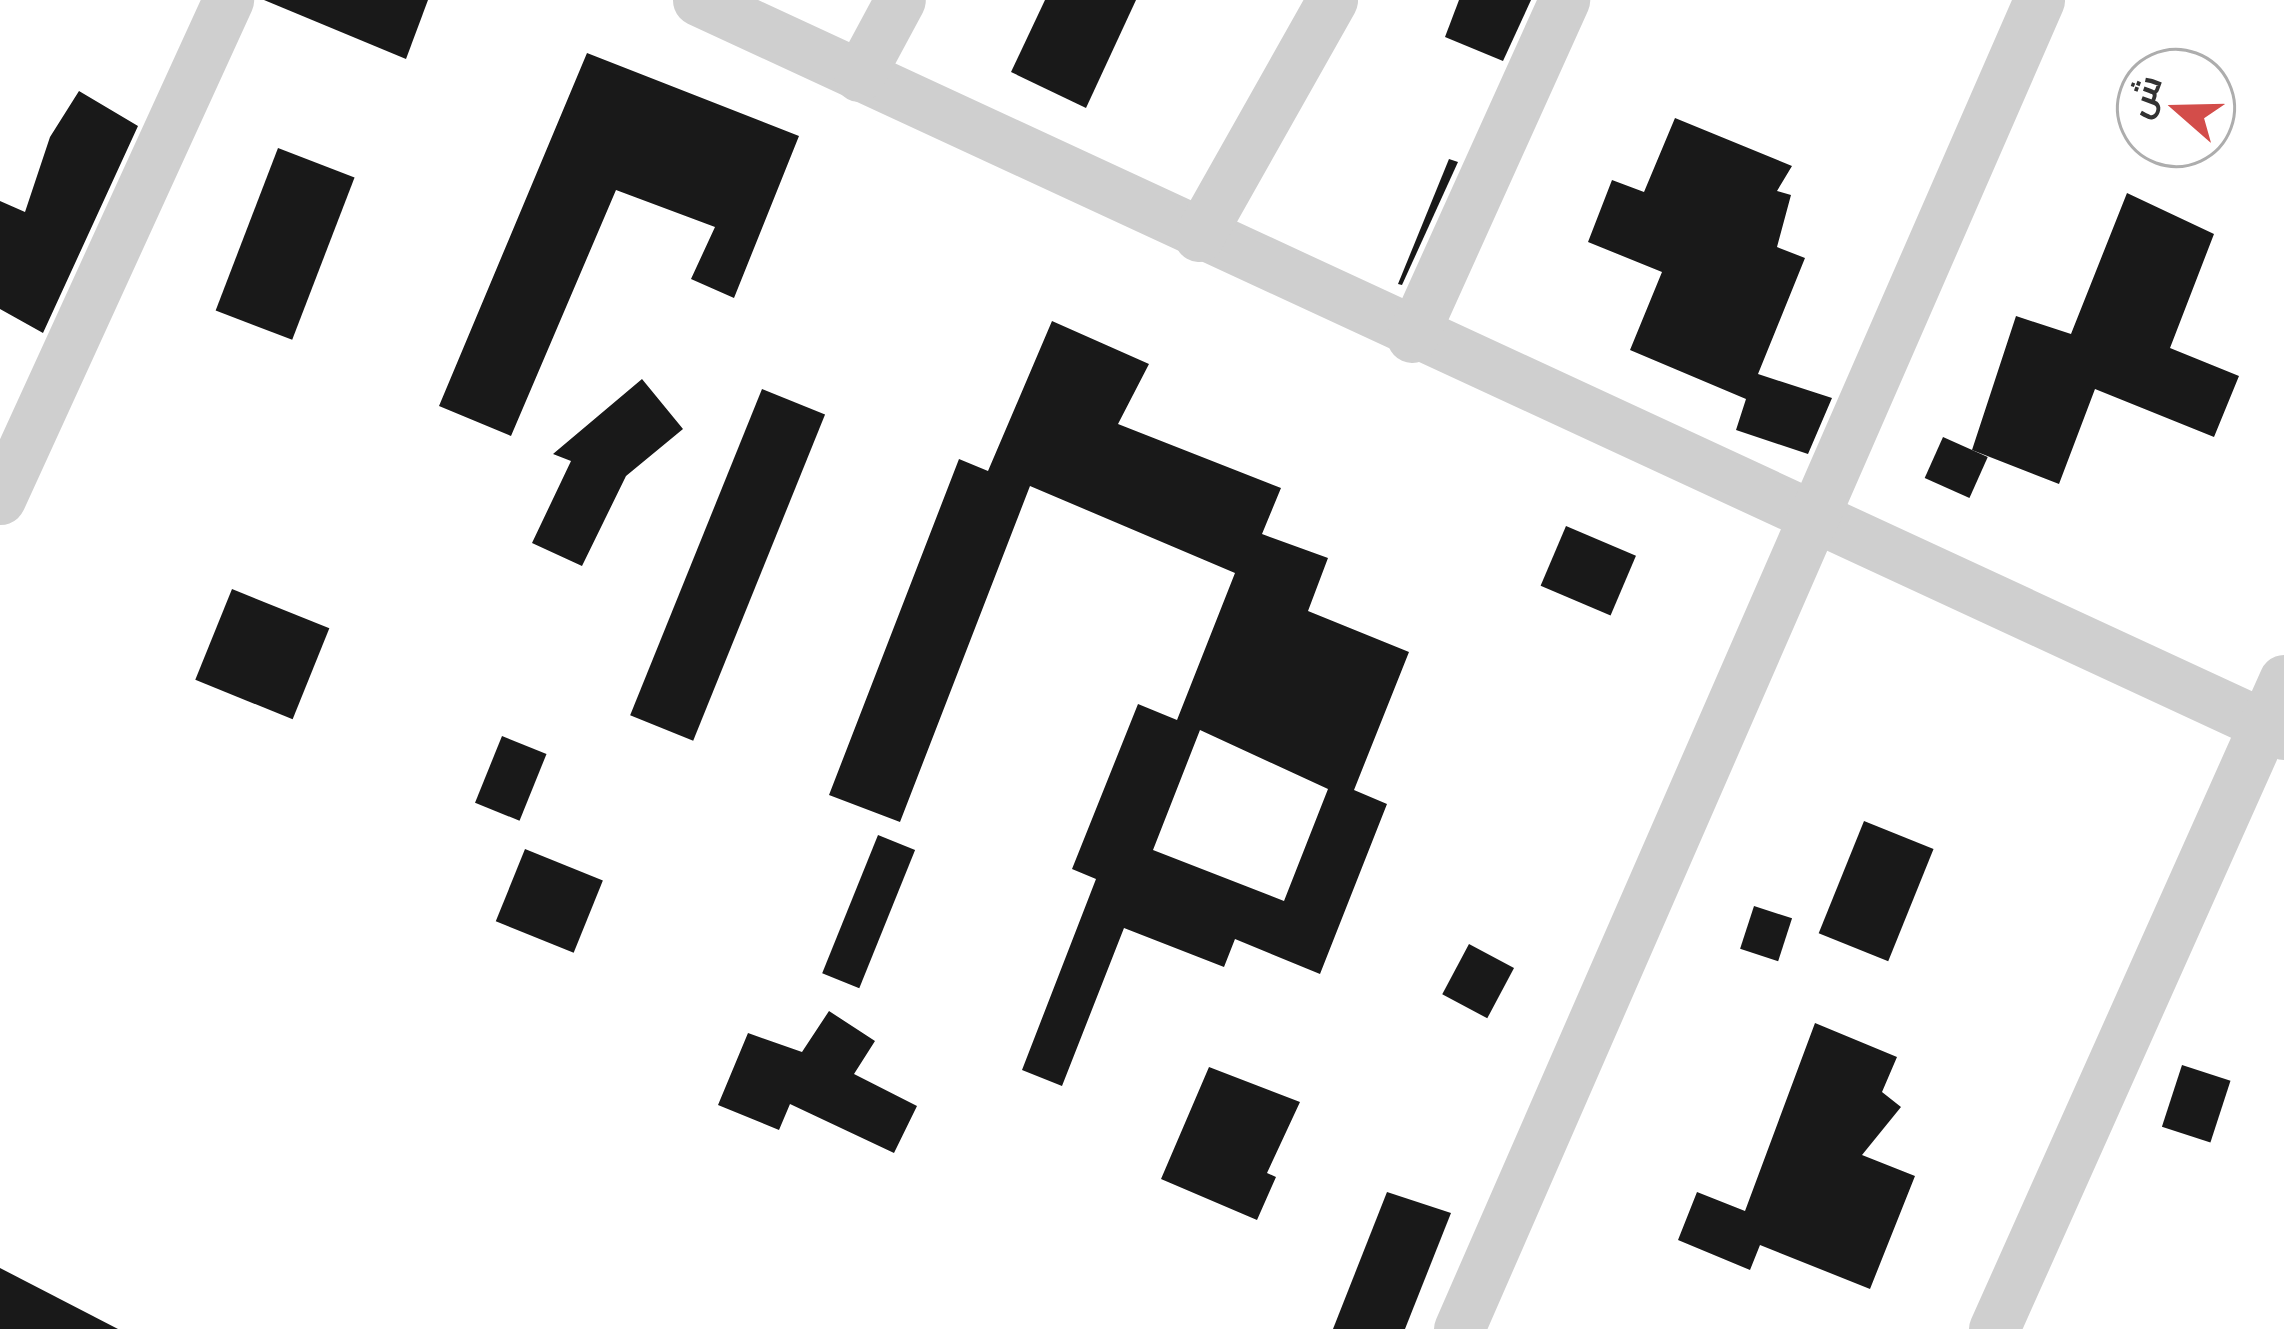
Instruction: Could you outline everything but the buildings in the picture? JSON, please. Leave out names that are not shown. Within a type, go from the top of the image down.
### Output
[{"type":"street","points":[[0,499],[228,0]]},
{"type":"street","points":[[698,0],[1811,520],[2278,714],[1994,1329]]},
{"type":"street","points":[[860,76],[900,0]]},
{"type":"street","points":[[1199,236],[1332,0]]},
{"type":"street","points":[[1412,337],[1564,0]]},
{"type":"street","points":[[1459,1329],[2039,0]]}]
